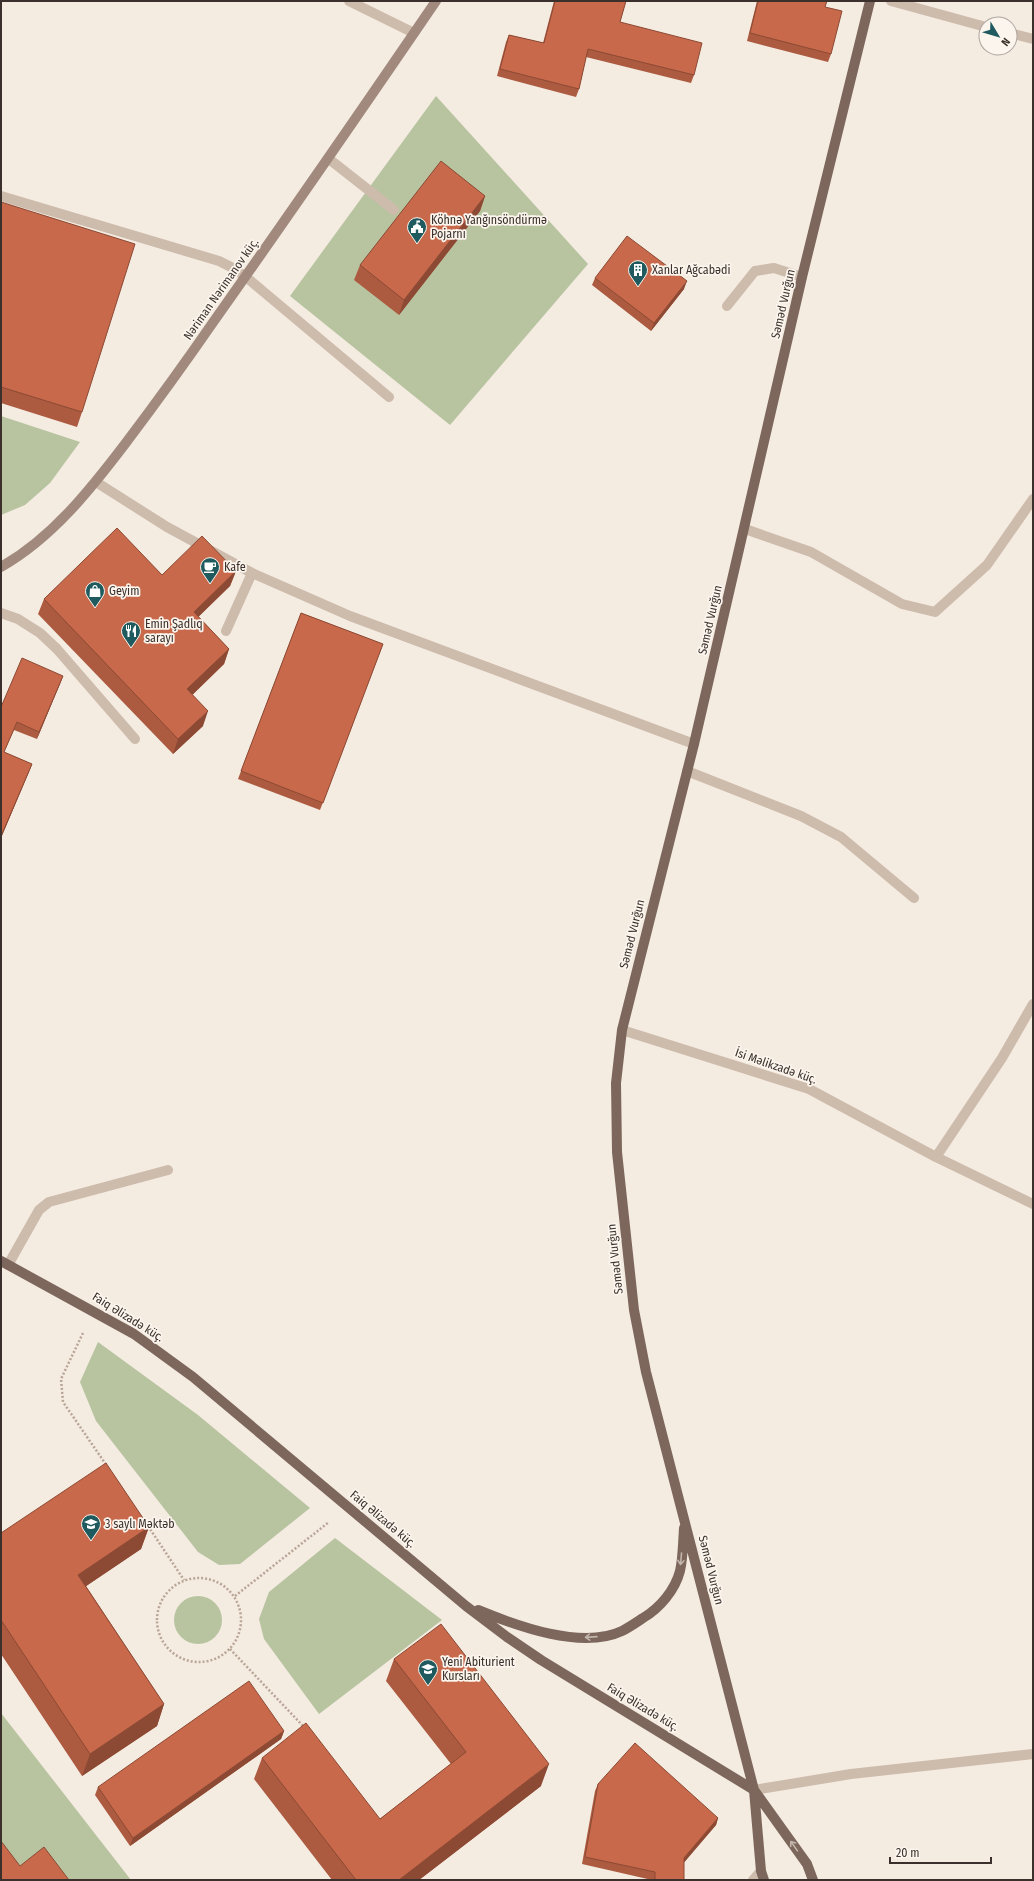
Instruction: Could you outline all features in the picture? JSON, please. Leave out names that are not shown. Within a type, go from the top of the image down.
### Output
[{"type":"main road","name":"Nəriman Nərimanov küç.","points":[[1,567],[17,558],[55,526],[96,482],[162,395],[246,277],[329,159],[436,1]]},
{"type":"main road","name":"Səməd Vurğun","points":[[763,1875],[754,1790],[646,1372],[634,1310],[616,1145],[616,1083],[622,1030],[694,744],[745,529],[802,277],[870,1]]},
{"type":"main road","name":"Faiq Əlizadə küç.","points":[[5,1263],[93,1310],[134,1334],[193,1377],[466,1606],[507,1637],[541,1660],[754,1790]]},
{"type":"main road","points":[[466,1606],[512,1624],[559,1635],[590,1638],[622,1631],[651,1614],[669,1594],[680,1571],[685,1520]]},
{"type":"main road","points":[[754,1790],[807,1864],[813,1880]]},
{"type":"street","points":[[349,1],[414,33]]},
{"type":"street","points":[[891,1],[978,25]]},
{"type":"street","points":[[1018,35],[1033,39]]},
{"type":"street","points":[[329,159],[394,210]]},
{"type":"street","points":[[1,196],[232,266],[389,397]]},
{"type":"street","points":[[727,306],[755,271],[774,268],[802,277]]},
{"type":"street","points":[[96,482],[167,527],[252,573],[350,616],[694,744]]},
{"type":"street","points":[[745,529],[811,552],[902,604],[935,612],[987,565],[1033,499]]},
{"type":"street","points":[[226,631],[252,573]]},
{"type":"street","points":[[1,613],[18,619],[40,633],[57,649],[135,739]]},
{"type":"street","points":[[687,771],[801,816],[842,837],[914,898]]},
{"type":"street","points":[[936,1156],[1002,1058],[1033,1004]]},
{"type":"street","name":"İsi Məlikzadə küç.","points":[[622,1030],[809,1089],[936,1156],[1033,1204]]},
{"type":"street","points":[[5,1263],[39,1210],[49,1202],[168,1170]]},
{"type":"street","points":[[754,1790],[851,1774],[1033,1754]]},
{"type":"street","points":[[753,1880],[763,1875]]},
{"type":"path","points":[[93,1310],[61,1379],[63,1402],[108,1468]]},
{"type":"path","points":[[235,1596],[333,1519]]},
{"type":"path","points":[[144,1521],[184,1580]]},
{"type":"path","points":[[203,1578],[221,1583],[235,1596],[241,1614],[239,1633],[230,1649],[214,1659],[196,1662],[178,1657],[164,1643],[157,1626],[159,1607],[169,1591],[184,1580],[203,1578]]},
{"type":"path","points":[[230,1649],[304,1728]]},
{"type":"green space","points":[[436,96],[588,264],[450,425],[290,296]]},
{"type":"green space","points":[[1,416],[80,442],[50,483],[25,505],[1,515]]},
{"type":"green space","points":[[98,1342],[198,1415],[310,1508],[240,1564],[219,1565],[198,1552],[96,1421],[80,1382]]},
{"type":"green space","points":[[335,1538],[442,1620],[319,1714],[264,1639],[259,1619],[269,1592]]},
{"type":"green space","points":[[193,1596],[203,1596],[212,1600],[218,1606],[221,1611],[221,1629],[212,1640],[203,1644],[193,1644],[184,1640],[178,1634],[174,1625],[174,1615],[178,1606],[184,1600]]},
{"type":"green space","points":[[1,1713],[131,1880],[1,1880]]},
{"type":"building","points":[[555,1],[626,1],[620,22],[702,43],[694,75],[588,49],[579,89],[500,69],[509,35],[544,43]]},
{"type":"building","points":[[758,1],[827,1],[825,7],[842,11],[831,54],[750,33]]},
{"type":"building","points":[[441,161],[485,196],[404,300],[360,265]]},
{"type":"building","points":[[1,202],[135,244],[82,412],[1,387]]},
{"type":"building","name":"Xanlar Ağcabədi","points":[[627,236],[687,281],[654,323],[595,278]]},
{"type":"building","points":[[117,528],[162,575],[202,536],[236,571],[194,612],[229,649],[187,689],[208,711],[178,739],[44,599]]},
{"type":"building","points":[[301,613],[383,644],[323,803],[241,771]]},
{"type":"building","points":[[22,658],[63,676],[39,732],[17,722],[4,752],[32,764],[1,836],[1,707]]},
{"type":"building","points":[[106,1463],[149,1527],[78,1575],[164,1704],[90,1754],[1,1620],[1,1533]]},
{"type":"building","points":[[441,1624],[549,1764],[399,1880],[356,1880],[262,1758],[306,1723],[380,1819],[466,1752],[394,1659]]},
{"type":"building","points":[[249,1681],[284,1731],[133,1838],[98,1787]]},
{"type":"building","points":[[635,1743],[718,1818],[684,1858],[684,1880],[655,1880],[655,1872],[585,1857],[598,1784]]},
{"type":"building","points":[[1,1841],[20,1866],[44,1847],[69,1880],[1,1880]]},
{"type":"place","name":"Köhnə Yanğınsöndürmə Pojarnı","points":[[417,244]]},
{"type":"place","name":"Xanlar Ağcabədi","points":[[638,287]]},
{"type":"place","name":"Kafe","points":[[210,584]]},
{"type":"place","name":"Geyim","points":[[95,608]]},
{"type":"place","name":"Emin Şadlıq sarayı","points":[[131,648]]},
{"type":"place","name":"3 saylı Məktəb","points":[[91,1541]]},
{"type":"place","name":"Yeni Abiturient Kursları","points":[[428,1686]]}]
